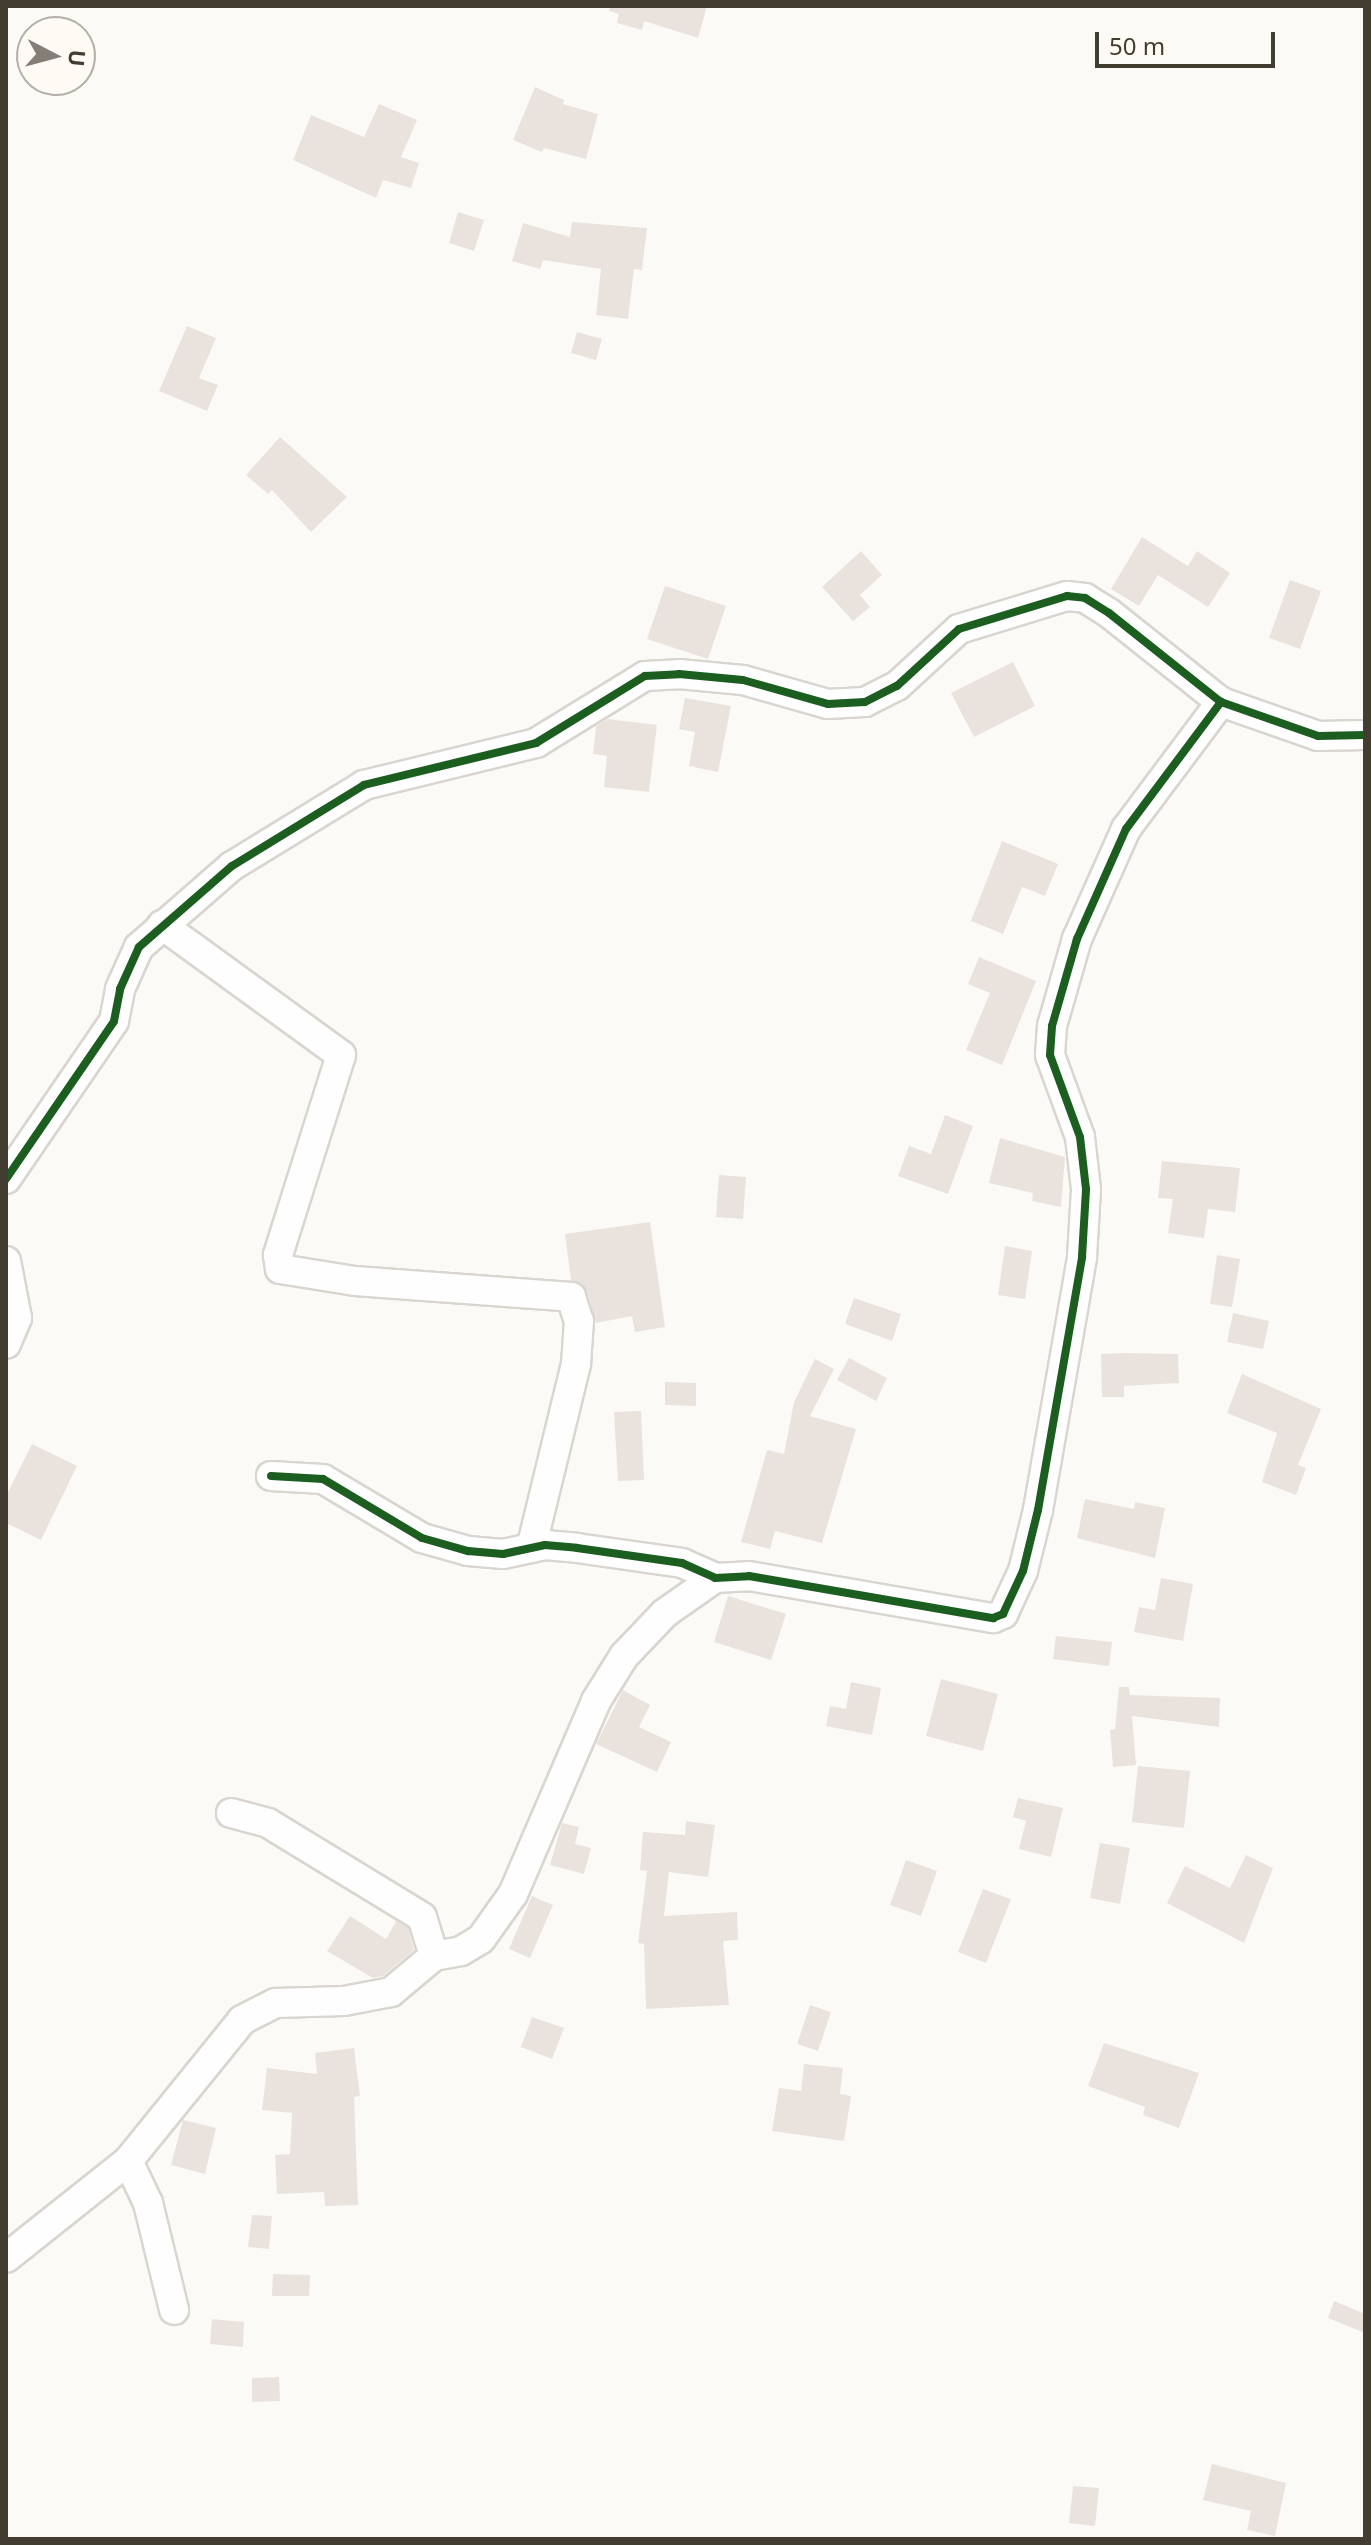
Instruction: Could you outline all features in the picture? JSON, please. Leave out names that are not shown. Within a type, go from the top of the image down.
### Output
[{"type":"street","points":[[6,1179],[114,1021],[134,957],[162,925],[232,866],[364,785],[536,743],[645,676],[743,680],[828,704],[865,702],[897,686],[959,629],[1067,596],[1085,598],[1109,613],[1221,702],[1318,736],[1365,735]]},
{"type":"street","points":[[271,1476],[323,1479],[439,1544],[489,1554],[545,1545],[682,1563],[715,1578],[749,1576],[993,1618],[1011,1606],[1038,1510],[1082,1257],[1086,1189],[1080,1137],[1050,1055],[1052,1026],[1077,939],[1126,829],[1221,702]]},
{"type":"street","points":[[162,925],[341,1055],[278,1255],[280,1269],[355,1281],[571,1297],[579,1321],[576,1364],[531,1548]]},
{"type":"street","points":[[6,1261],[17,1318],[6,1344]]},
{"type":"street","points":[[6,2258],[128,2161],[242,2020],[276,2003],[344,2001],[391,1992],[434,1956],[461,1951],[481,1939],[513,1894],[596,1701],[624,1656],[665,1613],[715,1578]]},
{"type":"street","points":[[231,1813],[268,1823],[422,1917],[434,1956]]},
{"type":"street","points":[[128,2161],[152,2215],[174,2310]]},
{"type":"building","points":[[610,6],[707,6],[698,38],[644,21],[642,30],[617,23],[619,14],[609,11]]},
{"type":"building","points":[[535,87],[564,100],[563,104],[598,114],[586,159],[544,148],[542,152],[513,140]]},
{"type":"building","points":[[379,104],[417,120],[401,157],[419,163],[411,188],[383,180],[376,198],[293,160],[311,115],[364,137]]},
{"type":"building","points":[[458,212],[484,220],[474,251],[449,243]]},
{"type":"building","points":[[572,222],[647,228],[642,270],[634,269],[628,319],[596,315],[601,269],[543,260],[540,269],[512,261],[523,223],[570,237]]},
{"type":"building","points":[[187,326],[216,338],[199,378],[218,385],[207,411],[159,391]]},
{"type":"building","points":[[577,332],[602,339],[596,360],[571,353]]},
{"type":"building","points":[[280,437],[347,497],[311,532],[272,490],[268,494],[246,475]]},
{"type":"building","points":[[1142,537],[1188,566],[1197,551],[1230,573],[1208,607],[1158,575],[1139,606],[1111,589]]},
{"type":"building","points":[[861,551],[882,575],[860,595],[870,607],[853,621],[822,587]]},
{"type":"building","points":[[1290,580],[1321,591],[1300,649],[1269,638]]},
{"type":"building","points":[[665,586],[726,606],[708,659],[647,639]]},
{"type":"building","points":[[1013,662],[1035,706],[974,737],[951,693]]},
{"type":"building","points":[[685,698],[731,706],[718,772],[689,766],[695,732],[679,729]]},
{"type":"building","points":[[608,719],[657,725],[649,792],[604,787],[607,756],[593,754],[596,726]]},
{"type":"building","points":[[1002,841],[1058,864],[1045,896],[1022,887],[1003,934],[971,921]]},
{"type":"building","points":[[979,957],[1036,981],[1002,1065],[966,1050],[990,993],[968,984]]},
{"type":"building","points":[[945,1115],[973,1126],[948,1194],[898,1176],[909,1146],[931,1154]]},
{"type":"building","points":[[1000,1138],[1065,1157],[1061,1207],[1032,1201],[1033,1193],[989,1183]]},
{"type":"building","points":[[1162,1161],[1240,1168],[1235,1212],[1208,1209],[1204,1238],[1168,1233],[1173,1199],[1158,1198]]},
{"type":"building","points":[[719,1175],[746,1177],[743,1219],[716,1217]]},
{"type":"building","points":[[650,1222],[665,1327],[635,1332],[632,1316],[596,1323],[587,1291],[571,1280],[565,1234]]},
{"type":"building","points":[[1005,1246],[1032,1251],[1025,1299],[998,1295]]},
{"type":"building","points":[[1217,1255],[1240,1259],[1232,1307],[1210,1304]]},
{"type":"building","points":[[854,1298],[901,1314],[892,1341],[845,1324]]},
{"type":"building","points":[[1233,1313],[1269,1321],[1263,1349],[1227,1342]]},
{"type":"building","points":[[1101,1354],[1178,1354],[1179,1383],[1124,1386],[1124,1397],[1102,1397]]},
{"type":"building","points":[[849,1358],[887,1378],[876,1401],[837,1380]]},
{"type":"building","points":[[815,1359],[834,1369],[810,1416],[856,1429],[822,1543],[775,1531],[770,1549],[741,1542],[767,1450],[784,1454],[794,1402]]},
{"type":"building","points":[[1242,1374],[1321,1409],[1298,1465],[1306,1468],[1296,1495],[1262,1482],[1277,1433],[1227,1413]]},
{"type":"building","points":[[665,1382],[696,1383],[696,1406],[665,1405]]},
{"type":"building","points":[[641,1411],[644,1480],[618,1481],[614,1412]]},
{"type":"building","points":[[32,1444],[77,1466],[41,1540],[6,1523],[6,1496]]},
{"type":"building","points":[[1085,1499],[1134,1509],[1135,1502],[1165,1508],[1155,1558],[1077,1538]]},
{"type":"building","points":[[1161,1578],[1193,1584],[1183,1641],[1134,1632],[1139,1607],[1155,1610]]},
{"type":"building","points":[[728,1596],[786,1614],[771,1660],[714,1642]]},
{"type":"building","points":[[1056,1636],[1112,1642],[1109,1666],[1053,1659]]},
{"type":"building","points":[[941,1679],[998,1694],[983,1751],[926,1736]]},
{"type":"building","points":[[851,1682],[881,1688],[872,1735],[826,1726],[830,1706],[846,1709]]},
{"type":"building","points":[[1119,1687],[1129,1687],[1130,1695],[1220,1698],[1219,1727],[1132,1716],[1136,1765],[1113,1767],[1110,1730],[1115,1729]]},
{"type":"building","points":[[623,1690],[650,1705],[639,1727],[671,1742],[657,1772],[596,1744]]},
{"type":"building","points":[[1138,1766],[1190,1771],[1184,1828],[1132,1822]]},
{"type":"building","points":[[1018,1798],[1063,1808],[1051,1857],[1019,1849],[1026,1821],[1013,1817]]},
{"type":"building","points":[[686,1821],[715,1825],[708,1877],[669,1872],[664,1916],[737,1912],[738,1940],[723,1941],[729,2005],[646,2009],[644,1944],[638,1943],[647,1871],[640,1870],[643,1832],[685,1835]]},
{"type":"building","points":[[562,1823],[579,1827],[575,1844],[591,1848],[584,1874],[550,1865]]},
{"type":"building","points":[[1100,1843],[1130,1848],[1120,1904],[1090,1898]]},
{"type":"building","points":[[1246,1855],[1273,1868],[1244,1943],[1167,1903],[1185,1866],[1230,1888]]},
{"type":"building","points":[[906,1860],[937,1871],[921,1916],[890,1905]]},
{"type":"building","points":[[983,1889],[1011,1899],[986,1963],[958,1952]]},
{"type":"building","points":[[532,1896],[553,1905],[530,1958],[509,1949]]},
{"type":"building","points":[[350,1916],[386,1939],[396,1921],[408,1928],[414,1950],[383,1976],[373,1978],[327,1951]]},
{"type":"building","points":[[810,2005],[831,2012],[818,2051],[797,2044]]},
{"type":"building","points":[[532,2017],[564,2028],[552,2059],[521,2047]]},
{"type":"building","points":[[1104,2043],[1199,2073],[1179,2128],[1143,2115],[1145,2107],[1088,2086]]},
{"type":"building","points":[[354,2048],[360,2096],[354,2097],[358,2205],[325,2206],[324,2192],[277,2194],[275,2155],[290,2154],[292,2113],[262,2110],[267,2068],[317,2074],[315,2053]]},
{"type":"building","points":[[804,2064],[843,2068],[840,2094],[851,2096],[844,2141],[772,2131],[779,2088],[801,2091]]},
{"type":"building","points":[[183,2120],[216,2128],[205,2174],[171,2165]]},
{"type":"building","points":[[252,2215],[272,2216],[269,2249],[248,2247]]},
{"type":"building","points":[[273,2274],[310,2275],[309,2296],[272,2296]]},
{"type":"building","points":[[1334,2301],[1365,2314],[1365,2333],[1328,2318]]},
{"type":"building","points":[[212,2319],[244,2322],[243,2347],[210,2344]]},
{"type":"building","points":[[279,2377],[280,2401],[252,2402],[252,2378]]},
{"type":"building","points":[[1212,2464],[1286,2483],[1275,2536],[1247,2530],[1251,2511],[1203,2500]]},
{"type":"building","points":[[1073,2486],[1099,2488],[1095,2526],[1069,2523]]},
{"type":"cycle path","points":[[6,1179],[114,1021],[120,989],[139,947],[232,866],[364,785],[536,743],[645,676],[679,674],[743,680],[828,704],[865,702],[897,686],[959,629],[1067,596],[1085,598],[1109,613],[1221,702],[1318,736],[1365,735]]},
{"type":"cycle path","points":[[271,1476],[323,1479],[422,1538],[468,1551],[503,1554],[545,1545],[577,1548],[682,1563],[715,1578],[749,1576],[993,1618],[1003,1614],[1023,1571],[1038,1510],[1082,1257],[1086,1189],[1080,1137],[1050,1055],[1052,1026],[1077,939],[1126,829],[1221,702]]}]
